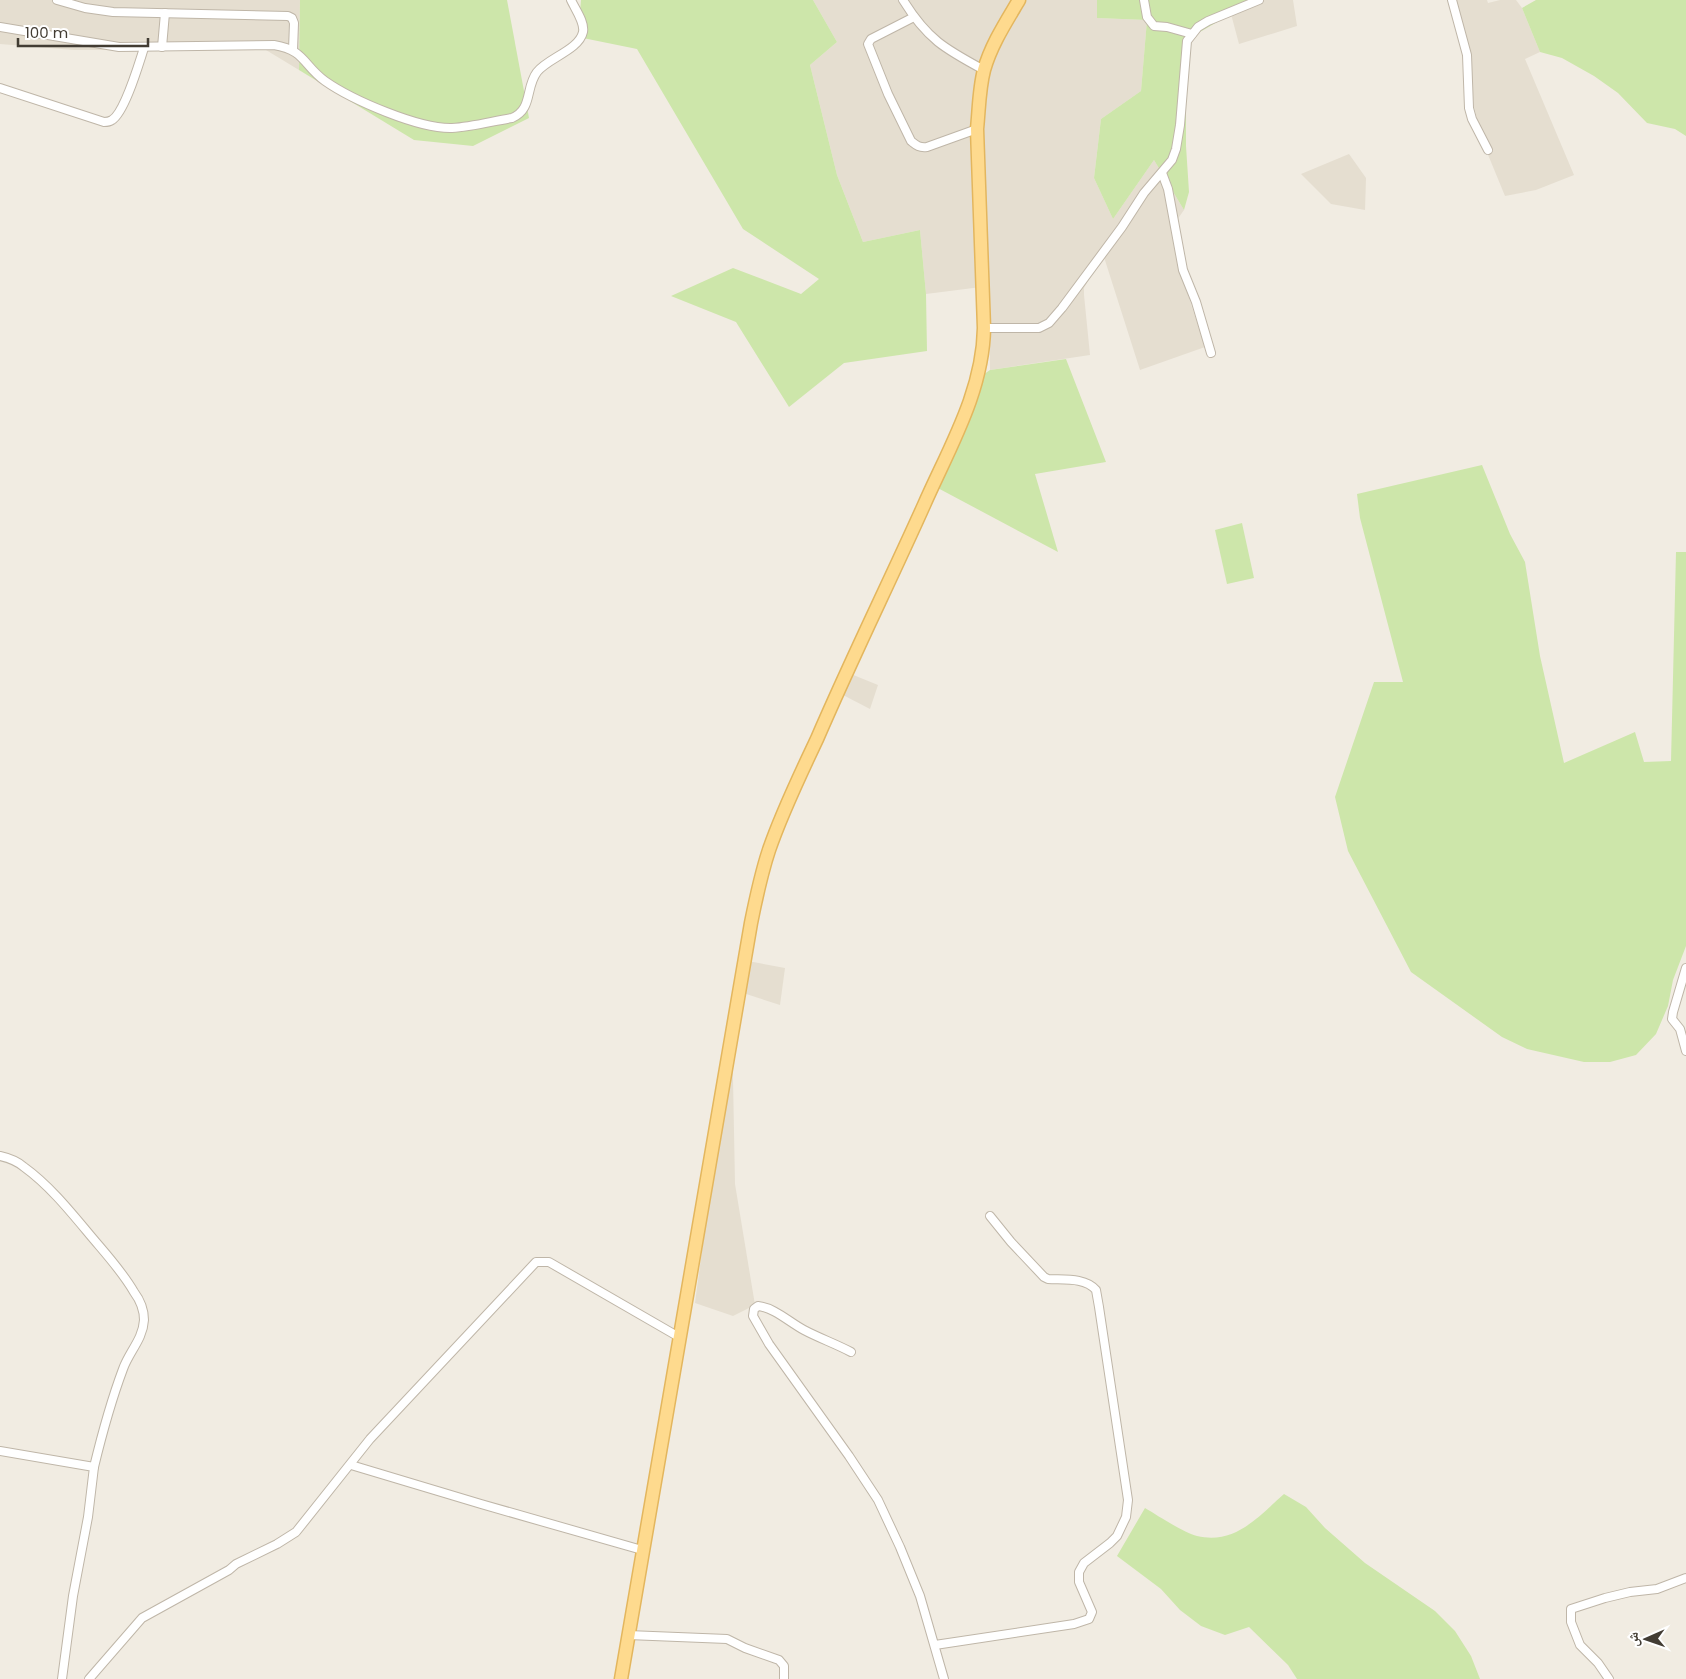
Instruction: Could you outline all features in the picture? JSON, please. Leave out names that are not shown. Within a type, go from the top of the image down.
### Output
[{"type":"main road","points":[[621,1679],[750,923],[761,878],[783,812],[967,412],[977,378],[984,347],[984,328],[977,129],[984,70],[997,38],[1019,0]]},
{"type":"street","points":[[57,0],[99,10],[288,16],[294,22],[294,50]]},
{"type":"street","points":[[0,27],[106,45],[144,48],[274,45],[294,50],[320,78],[332,86],[412,122],[452,128],[512,118],[524,110],[535,74],[545,64],[578,41],[583,32],[582,22],[571,0]]},
{"type":"street","points":[[903,0],[914,17],[934,40],[984,70]]},
{"type":"street","points":[[1144,0],[1147,18],[1154,26],[1167,27],[1192,34]]},
{"type":"street","points":[[984,328],[1039,328],[1049,323],[1079,286],[1144,193],[1172,160],[1176,149],[1184,92],[1186,49],[1192,34],[1198,26],[1259,0]]},
{"type":"street","points":[[1452,0],[1467,55],[1469,108],[1483,143],[1488,150]]},
{"type":"street","points":[[162,47],[165,13]]},
{"type":"street","points":[[914,17],[871,38],[868,44],[888,94],[911,141],[916,146],[927,148],[977,129]]},
{"type":"street","points":[[0,88],[109,122],[118,114],[125,100],[144,48]]},
{"type":"street","points":[[1162,173],[1168,189],[1183,270],[1196,302],[1211,353]]},
{"type":"street","points":[[1686,968],[1672,1019],[1680,1029],[1686,1050]]},
{"type":"street","points":[[0,1156],[23,1165],[66,1207],[112,1261],[132,1288],[141,1305],[144,1320],[143,1329],[125,1363],[111,1399],[94,1467],[88,1517],[73,1596],[62,1679]]},
{"type":"street","points":[[935,1645],[1074,1624],[1089,1619],[1092,1612],[1079,1582],[1078,1572],[1084,1563],[1117,1536],[1128,1508],[1125,1473],[1096,1290],[1090,1285],[1076,1280],[1048,1279],[1044,1277],[1011,1242],[990,1216]]},
{"type":"street","points":[[89,1679],[142,1618],[296,1532],[370,1439],[536,1262],[549,1262],[679,1337]]},
{"type":"street","points":[[851,1352],[803,1330],[776,1312],[758,1306],[754,1309],[753,1316],[777,1356],[849,1456],[878,1500],[920,1596],[944,1679]]},
{"type":"street","points":[[0,1451],[94,1467]]},
{"type":"street","points":[[351,1464],[481,1504],[642,1550]]},
{"type":"street","points":[[1609,1679],[1598,1663],[1580,1645],[1572,1622],[1571,1609],[1604,1598],[1656,1589],[1686,1578]]},
{"type":"street","points":[[628,1635],[727,1639],[745,1648],[779,1660],[784,1666],[784,1679]]},
{"type":"shaded area","points":[[0,0],[300,0],[299,70],[266,50],[74,50],[0,44]]},
{"type":"shaded area","points":[[813,0],[1097,0],[1097,18],[1147,20],[1141,91],[1101,119],[1094,178],[1113,219],[1154,160],[1184,210],[1172,227],[1176,258],[1205,347],[1140,370],[1103,254],[1084,288],[1090,355],[990,370],[989,286],[926,294],[920,230],[863,242],[837,175],[810,65],[837,42]]},
{"type":"shaded area","points":[[1261,0],[1293,0],[1297,26],[1239,44],[1231,14]]},
{"type":"shaded area","points":[[1453,0],[1487,0],[1488,3],[1500,0],[1516,0],[1522,8],[1540,52],[1525,59],[1574,175],[1536,190],[1505,196],[1484,145],[1474,107],[1470,66]]},
{"type":"shaded area","points":[[1349,154],[1366,178],[1365,210],[1331,204],[1301,174]]},
{"type":"shaded area","points":[[846,672],[878,685],[870,709],[843,695]]},
{"type":"shaded area","points":[[748,961],[785,968],[780,1005],[740,992]]},
{"type":"shaded area","points":[[732,1026],[735,1184],[755,1305],[733,1316],[695,1303]]},
{"type":"green space","points":[[300,0],[507,0],[529,118],[473,146],[414,140],[299,70]]},
{"type":"green space","points":[[581,0],[813,0],[837,42],[810,65],[837,175],[863,242],[920,230],[926,294],[927,351],[844,363],[789,407],[736,322],[671,296],[733,268],[801,294],[819,279],[743,229],[637,49],[578,37]]},
{"type":"green space","points":[[1097,0],[1261,0],[1231,14],[1193,36],[1186,47],[1186,146],[1189,192],[1184,210],[1154,160],[1113,219],[1094,178],[1101,119],[1141,91],[1147,20],[1097,18]]},
{"type":"green space","points":[[1536,0],[1686,0],[1686,136],[1675,129],[1647,123],[1618,93],[1594,76],[1562,58],[1540,52],[1522,8]]},
{"type":"green space","points":[[1066,359],[1106,462],[1035,474],[1058,552],[934,486],[980,377],[990,370]]},
{"type":"green space","points":[[1482,465],[1510,534],[1525,562],[1540,656],[1564,763],[1635,732],[1644,762],[1671,761],[1676,552],[1686,552],[1686,946],[1673,980],[1668,1006],[1656,1034],[1636,1055],[1610,1062],[1584,1062],[1527,1049],[1502,1037],[1411,972],[1348,851],[1335,797],[1374,682],[1403,682],[1360,518],[1357,494]]},
{"type":"green space","points":[[1242,523],[1254,578],[1227,584],[1215,530]]},
{"type":"green space","points":[[1284,1494],[1306,1507],[1325,1528],[1365,1563],[1435,1611],[1455,1631],[1471,1656],[1480,1679],[1297,1679],[1288,1665],[1249,1627],[1225,1635],[1201,1626],[1180,1610],[1161,1589],[1117,1556],[1145,1508],[1185,1531],[1197,1536],[1211,1538],[1234,1533],[1245,1527]]}]
